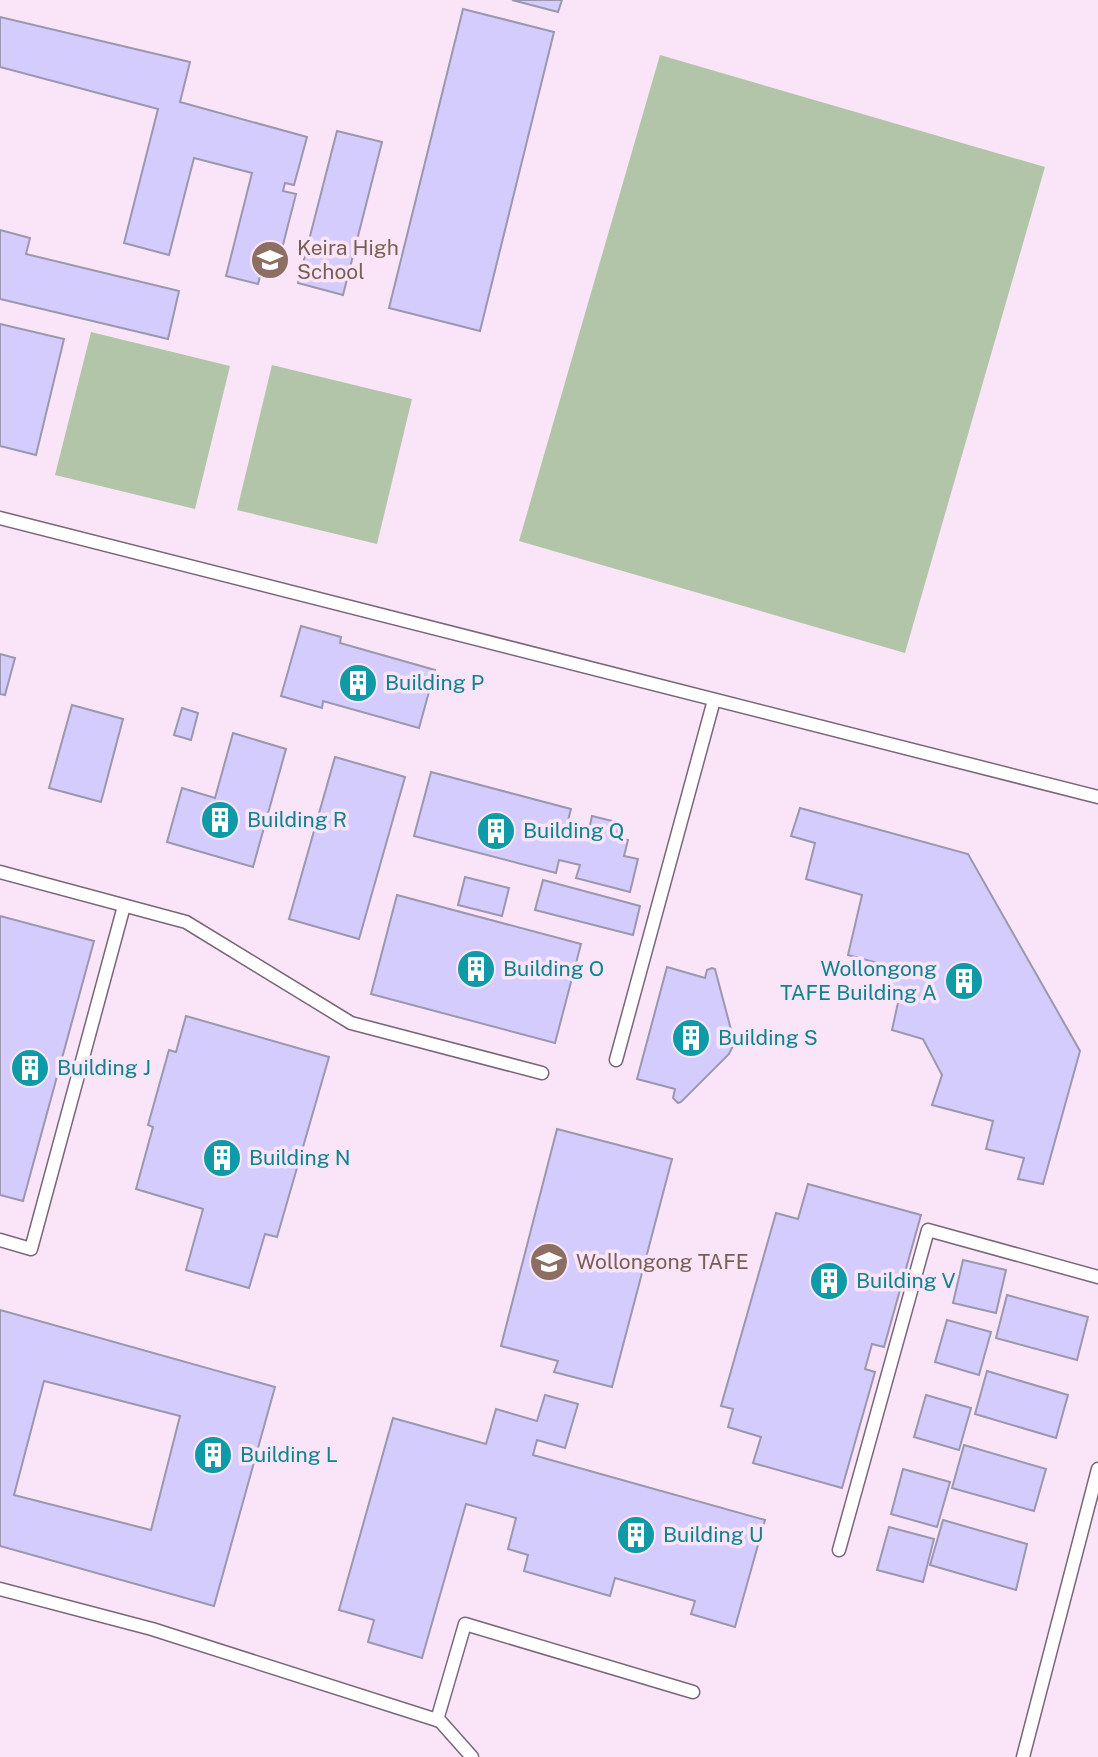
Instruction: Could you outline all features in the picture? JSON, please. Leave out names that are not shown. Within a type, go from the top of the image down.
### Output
[{"type":"lane","points":[[0,518],[1098,797]]},
{"type":"lane","points":[[616,1060],[714,700]]},
{"type":"lane","points":[[0,873],[186,922],[351,1023],[542,1073]]},
{"type":"lane","points":[[0,1240],[31,1249],[124,906]]},
{"type":"lane","points":[[839,1550],[928,1230],[1098,1277]]},
{"type":"lane","points":[[1023,1757],[1098,1469]]},
{"type":"lane","points":[[0,1589],[152,1629],[440,1721],[472,1757]]},
{"type":"lane","points":[[437,1720],[465,1624],[693,1692]]},
{"type":"green space","points":[[660,55],[1045,167],[905,653],[519,541]]},
{"type":"green space","points":[[91,332],[230,366],[195,509],[55,475]]},
{"type":"green space","points":[[272,365],[412,399],[377,544],[237,510]]},
{"type":"building","points":[[512,0],[562,0],[558,12]]},
{"type":"building","points":[[463,9],[554,32],[480,331],[389,308]]},
{"type":"building","name":"Keira High School","points":[[0,17],[190,62],[180,102],[307,137],[294,185],[285,183],[283,191],[296,194],[276,272],[262,269],[258,284],[226,276],[252,173],[194,158],[169,255],[124,243],[158,109],[0,67]]},
{"type":"building","points":[[337,131],[382,142],[343,295],[298,283]]},
{"type":"building","points":[[0,230],[30,238],[26,254],[179,291],[168,339],[0,299]]},
{"type":"building","points":[[0,324],[64,339],[36,455],[0,446]]},
{"type":"building","name":"Building P","points":[[301,626],[341,637],[340,643],[435,670],[419,728],[323,701],[322,708],[281,696]]},
{"type":"building","points":[[0,654],[15,658],[5,695],[0,694]]},
{"type":"building","points":[[72,705],[123,719],[101,802],[49,788]]},
{"type":"building","points":[[182,708],[198,713],[191,740],[174,735]]},
{"type":"building","name":"Building R","points":[[233,733],[286,749],[253,867],[167,842],[182,788],[215,798]]},
{"type":"building","points":[[335,757],[405,777],[359,939],[289,919]]},
{"type":"building","name":"Building Q","points":[[431,772],[571,809],[566,828],[588,834],[592,816],[620,823],[616,837],[628,840],[624,856],[638,859],[630,892],[576,878],[580,865],[559,860],[556,873],[414,836]]},
{"type":"building","name":"Wollongong TAFE Building A","points":[[800,808],[968,854],[1080,1051],[1043,1184],[1018,1179],[1024,1158],[986,1149],[993,1121],[932,1105],[942,1075],[923,1039],[892,1030],[899,998],[878,963],[848,955],[862,895],[806,879],[815,843],[791,836]]},
{"type":"building","points":[[465,877],[509,888],[502,916],[458,905]]},
{"type":"building","points":[[543,880],[640,906],[633,935],[535,910]]},
{"type":"building","name":"Building O","points":[[397,895],[581,944],[555,1043],[371,994]]},
{"type":"building","name":"Building J","points":[[0,916],[94,941],[23,1201],[0,1195]]},
{"type":"building","name":"Building S","points":[[667,967],[705,978],[707,970],[715,969],[734,1041],[729,1054],[678,1103],[673,1098],[675,1089],[637,1079]]},
{"type":"building","name":"Building N","points":[[186,1016],[329,1057],[277,1237],[265,1234],[249,1288],[186,1270],[203,1209],[136,1189],[153,1127],[148,1125],[169,1050],[176,1052]]},
{"type":"building","points":[[557,1129],[672,1159],[612,1387],[554,1372],[558,1361],[501,1346]]},
{"type":"building","name":"Building V","points":[[808,1184],[921,1215],[884,1347],[872,1344],[865,1369],[875,1372],[842,1488],[753,1463],[761,1437],[728,1427],[733,1409],[721,1406],[776,1213],[798,1219]]},
{"type":"building","points":[[963,1260],[1006,1270],[996,1313],[953,1303]]},
{"type":"building","points":[[1007,1295],[1088,1317],[1077,1360],[996,1338]]},
{"type":"building","name":"Building L","points":[[0,1310],[275,1387],[214,1606],[0,1546]],"holes":[[[44,1381],[180,1416],[151,1530],[14,1495]]]},
{"type":"building","points":[[947,1320],[991,1332],[979,1375],[935,1362]]},
{"type":"building","points":[[987,1371],[1068,1395],[1056,1438],[975,1414]]},
{"type":"building","name":"Building U","points":[[545,1395],[578,1404],[565,1448],[537,1440],[533,1455],[765,1520],[735,1627],[691,1614],[695,1601],[615,1578],[610,1596],[524,1571],[528,1555],[508,1549],[516,1518],[466,1504],[422,1658],[368,1642],[374,1620],[339,1610],[393,1418],[486,1444],[496,1409],[537,1421]]},
{"type":"building","points":[[926,1395],[971,1408],[959,1450],[914,1437]]},
{"type":"building","points":[[964,1445],[1046,1469],[1034,1511],[952,1488]]},
{"type":"building","points":[[903,1469],[950,1482],[937,1527],[891,1514]]},
{"type":"building","points":[[943,1520],[1027,1544],[1016,1590],[930,1565]]},
{"type":"building","points":[[889,1527],[934,1539],[923,1582],[877,1570]]},
{"type":"place","name":"Keira High School","points":[[270,260]]},
{"type":"place","name":"Building P","points":[[358,683]]},
{"type":"place","name":"Building R","points":[[220,820]]},
{"type":"place","name":"Building Q","points":[[496,831]]},
{"type":"place","name":"Building O","points":[[476,969]]},
{"type":"place","name":"Wollongong TAFE Building A","points":[[964,981]]},
{"type":"place","name":"Building S","points":[[691,1038]]},
{"type":"place","name":"Building J","points":[[30,1068]]},
{"type":"place","name":"Building N","points":[[222,1158]]},
{"type":"place","name":"Wollongong TAFE","points":[[549,1262]]},
{"type":"place","name":"Building V","points":[[829,1281]]},
{"type":"place","name":"Building L","points":[[213,1455]]},
{"type":"place","name":"Building U","points":[[636,1535]]}]
